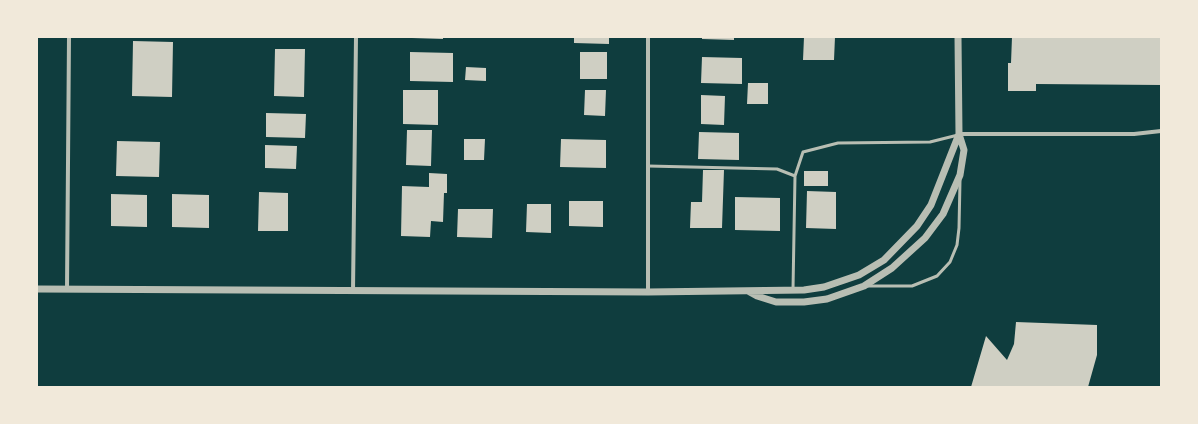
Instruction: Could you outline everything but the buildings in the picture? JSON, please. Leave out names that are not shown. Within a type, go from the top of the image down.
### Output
[{"type":"street","points":[[67,289],[69,37]]},
{"type":"street","points":[[353,291],[356,37]]},
{"type":"street","points":[[648,37],[648,292]]},
{"type":"street","points":[[746,290],[757,296],[776,302],[804,302],[827,299],[864,286],[892,268],[926,238],[943,214],[960,175],[964,150],[959,134],[958,37]]},
{"type":"street","points":[[959,134],[1134,134],[1161,131]]},
{"type":"street","points":[[37,289],[648,292],[804,290],[824,286],[859,275],[884,260],[917,226],[931,205],[959,134]]},
{"type":"lane","points":[[793,289],[795,176],[803,152],[838,143],[930,142],[959,134]]},
{"type":"lane","points":[[648,166],[777,169],[795,176]]},
{"type":"lane","points":[[864,286],[912,286],[937,276],[950,262],[956,245],[958,228],[960,175]]}]
